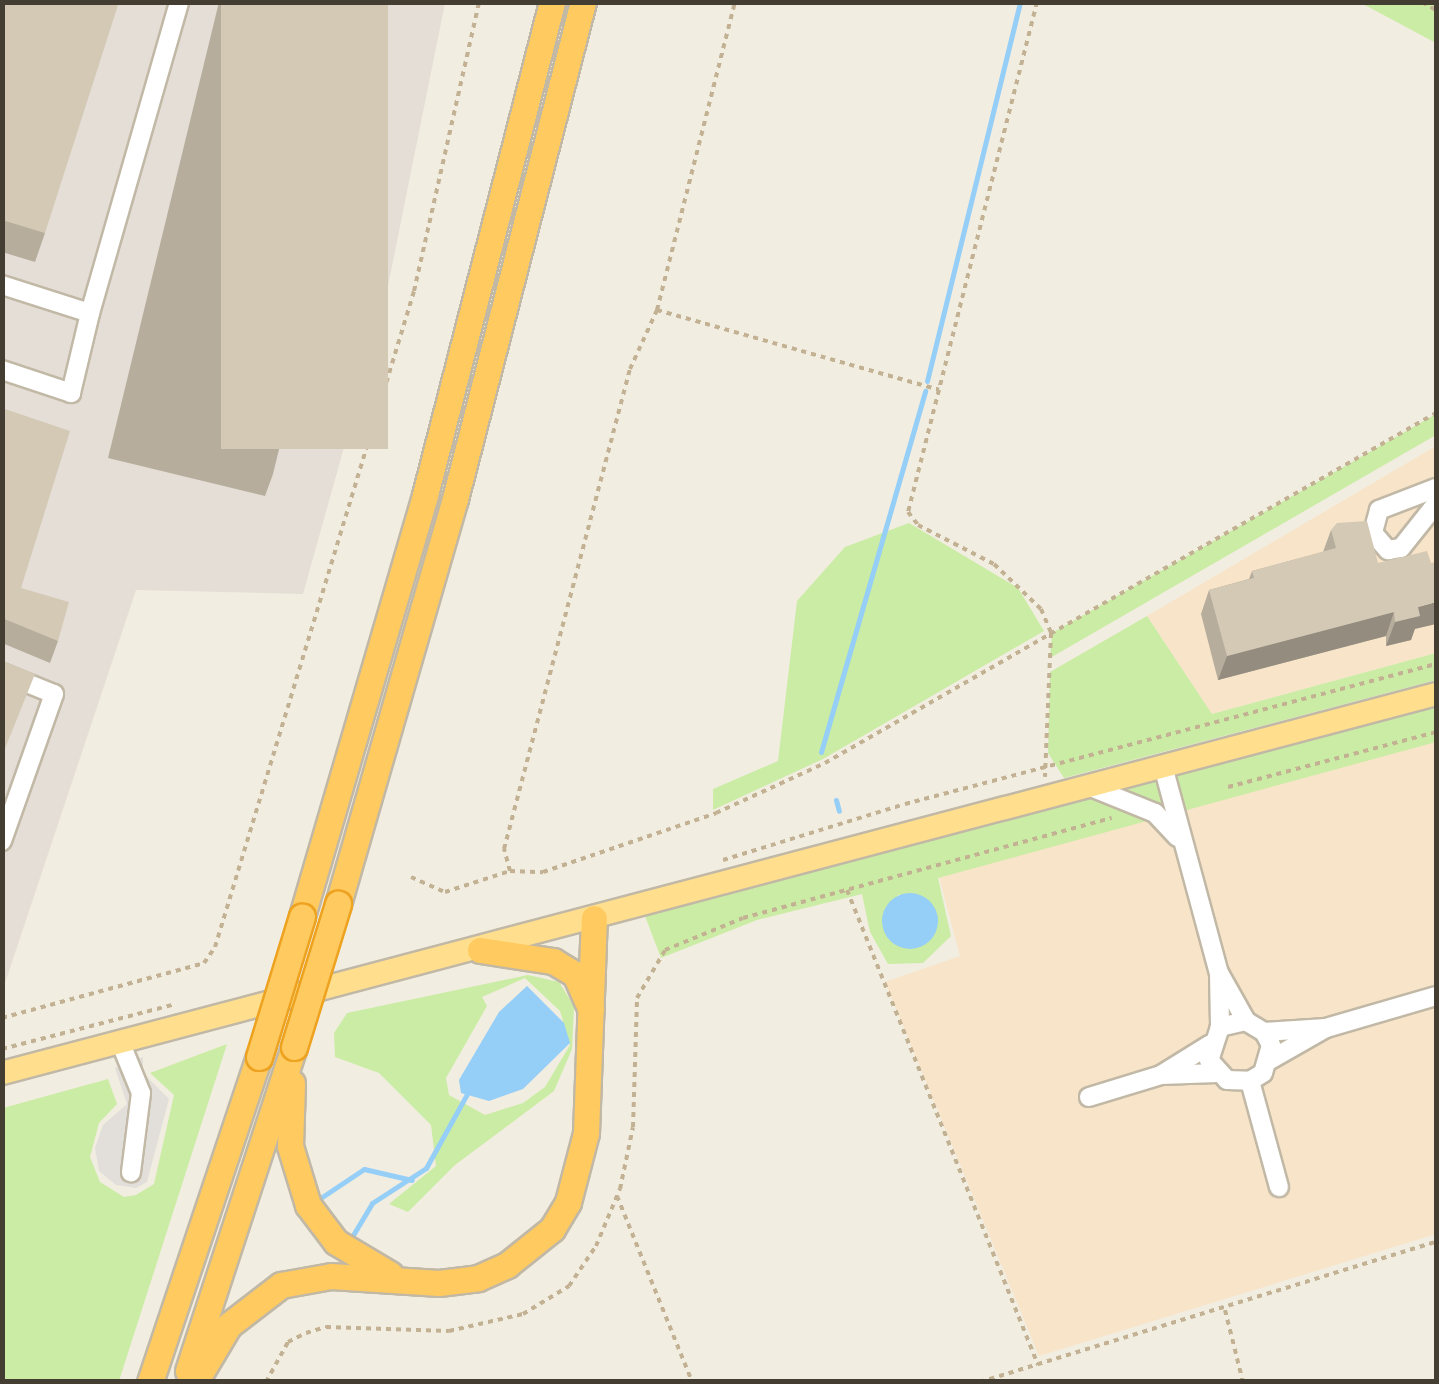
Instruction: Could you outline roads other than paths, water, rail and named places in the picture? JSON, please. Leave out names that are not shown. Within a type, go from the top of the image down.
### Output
[{"type":"highway","points":[[150,1382],[259,1057],[426,495],[552,2]]},
{"type":"highway","points":[[184,1382],[338,904],[455,499],[583,2]]},
{"type":"highway","points":[[195,1382],[229,1325],[282,1285],[305,1278],[394,1276],[439,1283],[478,1278],[507,1266],[552,1229],[579,1170],[594,1020],[594,918]]},
{"type":"highway","points":[[480,950],[533,954],[575,974],[594,1020]]},
{"type":"highway","points":[[294,1048],[290,1146],[308,1205],[336,1242],[394,1276]]},
{"type":"main road","points":[[2,1074],[1436,694]]},
{"type":"street","points":[[2,370],[71,393],[179,2]]},
{"type":"street","points":[[2,285],[90,313]]},
{"type":"street","points":[[1436,488],[1379,510],[1373,533],[1388,550],[1401,548],[1436,504]]},
{"type":"street","points":[[2,673],[54,694],[2,842]]},
{"type":"street","points":[[1163,766],[1219,973],[1246,1020],[1264,1032],[1326,1028],[1436,996]]},
{"type":"street","points":[[1088,786],[1154,813],[1180,840]]},
{"type":"street","points":[[1161,1075],[1209,1045],[1220,1027],[1219,973]]},
{"type":"street","points":[[1220,1027],[1246,1020]]},
{"type":"street","points":[[1250,1081],[1270,1060],[1326,1028]]},
{"type":"street","points":[[1264,1032],[1270,1060]]},
{"type":"street","points":[[121,1044],[141,1093],[131,1172]]},
{"type":"street","points":[[1209,1045],[1217,1073]]},
{"type":"street","points":[[1089,1097],[1161,1075],[1217,1073],[1250,1081]]},
{"type":"street","points":[[1250,1081],[1279,1187]]},
{"type":"water","points":[[910,893],[930,901],[938,921],[930,941],[910,949],[890,941],[882,921],[890,901]]},
{"type":"water","points":[[527,986],[564,1023],[570,1043],[523,1089],[489,1101],[461,1093],[459,1080],[499,1012]]},
{"type":"waterway","points":[[927,381],[1020,2]]},
{"type":"waterway","points":[[821,752],[925,391]]},
{"type":"waterway","points":[[836,800],[839,811]]},
{"type":"waterway","points":[[353,1235],[372,1203],[426,1168],[467,1094]]},
{"type":"waterway","points":[[322,1197],[364,1169],[412,1180]]}]
